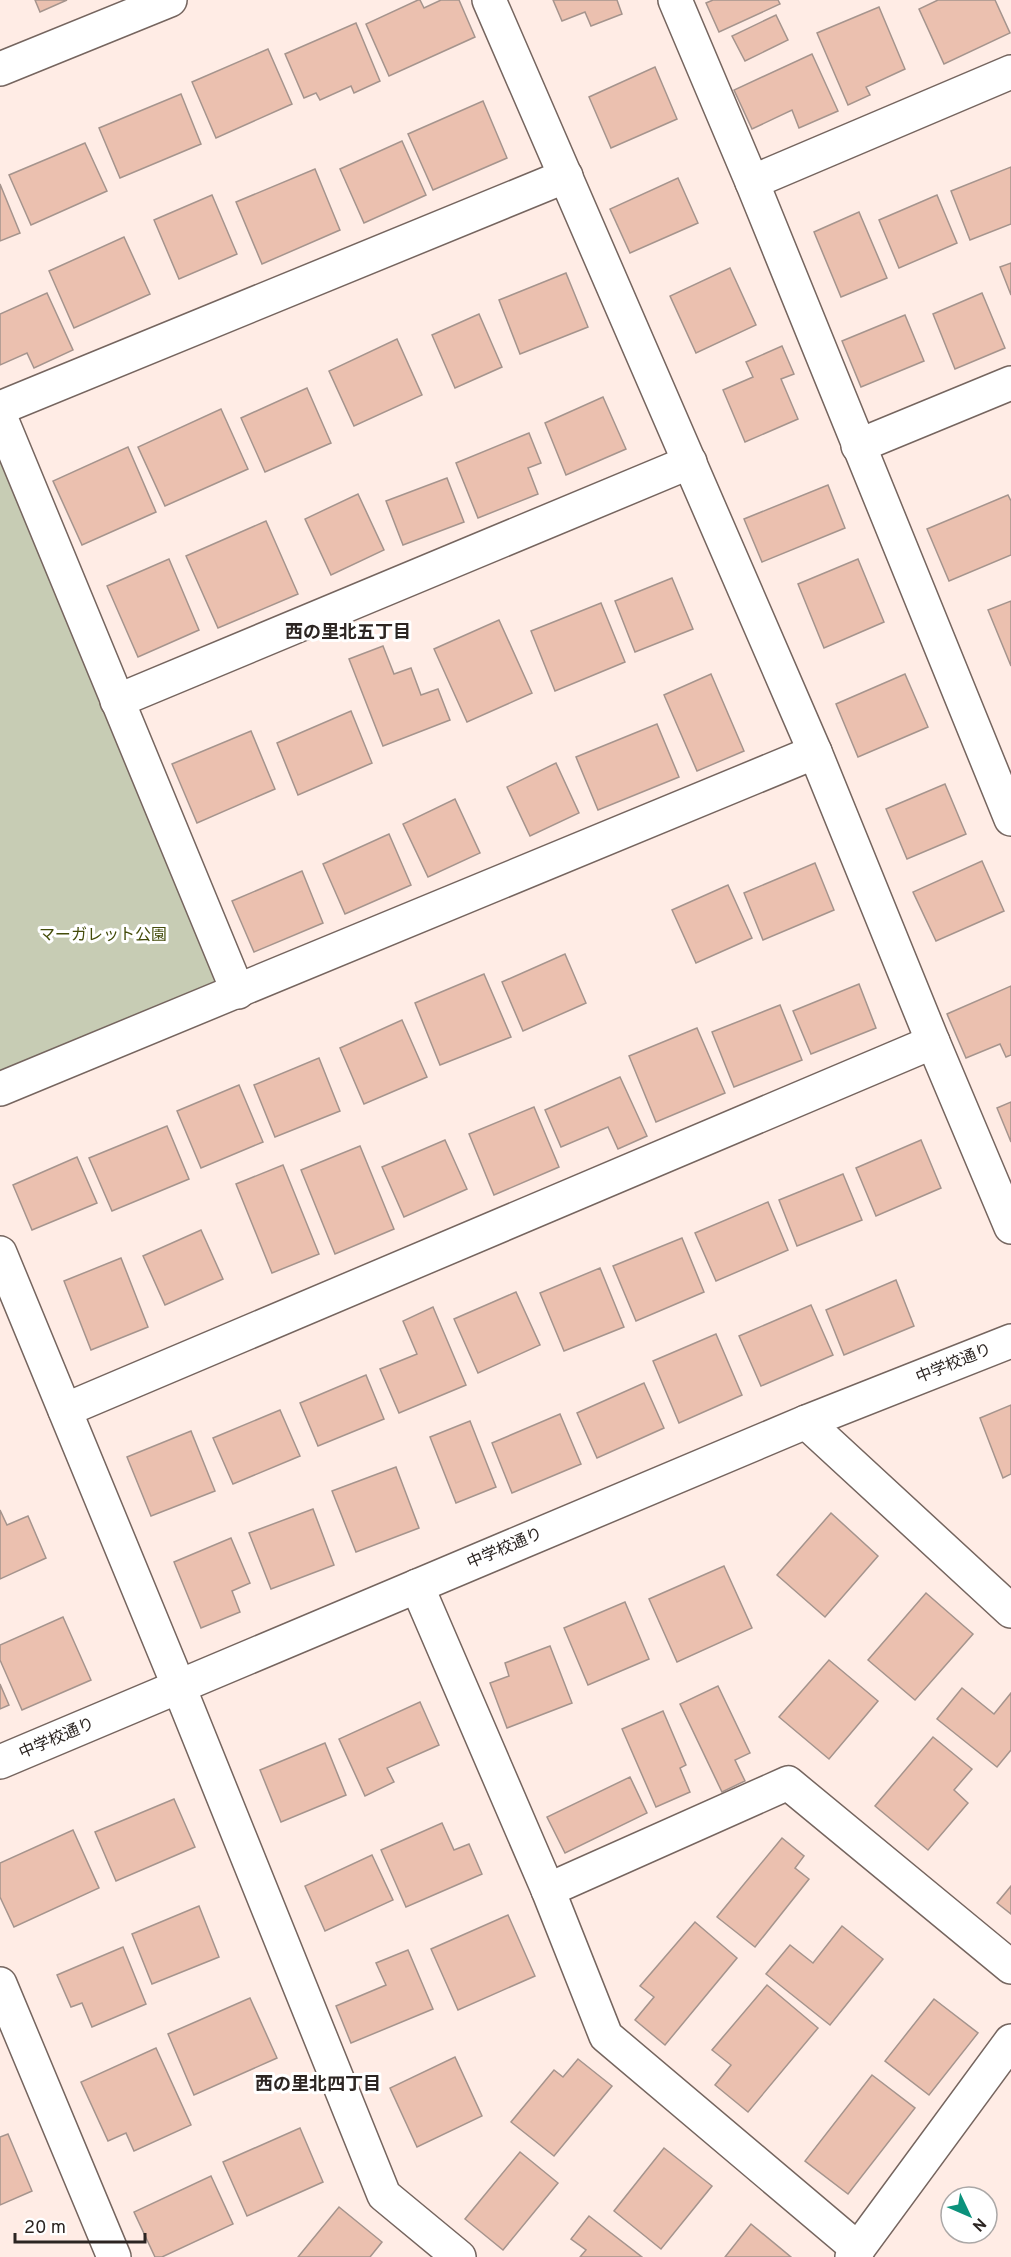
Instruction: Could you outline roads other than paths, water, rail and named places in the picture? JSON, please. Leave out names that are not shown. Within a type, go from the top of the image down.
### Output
[{"type":"street","points":[[0,69],[170,0]]},
{"type":"street","points":[[489,0],[815,752],[1011,1227]]},
{"type":"street","points":[[675,0],[752,182],[1011,819]]},
{"type":"street","points":[[752,182],[1011,72]]},
{"type":"street","points":[[0,408],[566,176]]},
{"type":"street","points":[[858,446],[1011,383]]},
{"type":"street","points":[[0,416],[238,992]]},
{"type":"street","points":[[117,701],[690,462]]},
{"type":"street","points":[[0,1089],[815,752]]},
{"type":"street","points":[[65,1410],[933,1042]]},
{"type":"street","points":[[0,1253],[384,2194],[459,2257]]},
{"type":"street","name":"中学校通り","points":[[0,1762],[806,1422],[1011,1341]]},
{"type":"street","points":[[806,1422],[1011,1611]]},
{"type":"street","points":[[417,1586],[548,1890],[606,2036],[855,2253],[1011,2041]]},
{"type":"street","points":[[548,1890],[788,1783],[1011,1967]]},
{"type":"street","points":[[0,1984],[114,2257]]},
{"type":"district","name":"西の里北五丁目","points":[[348,633]]},
{"type":"district","name":"西の里北四丁目","points":[[318,2085]]},
{"type":"park label","name":"マーガレット公園","points":[[103,936]]}]
